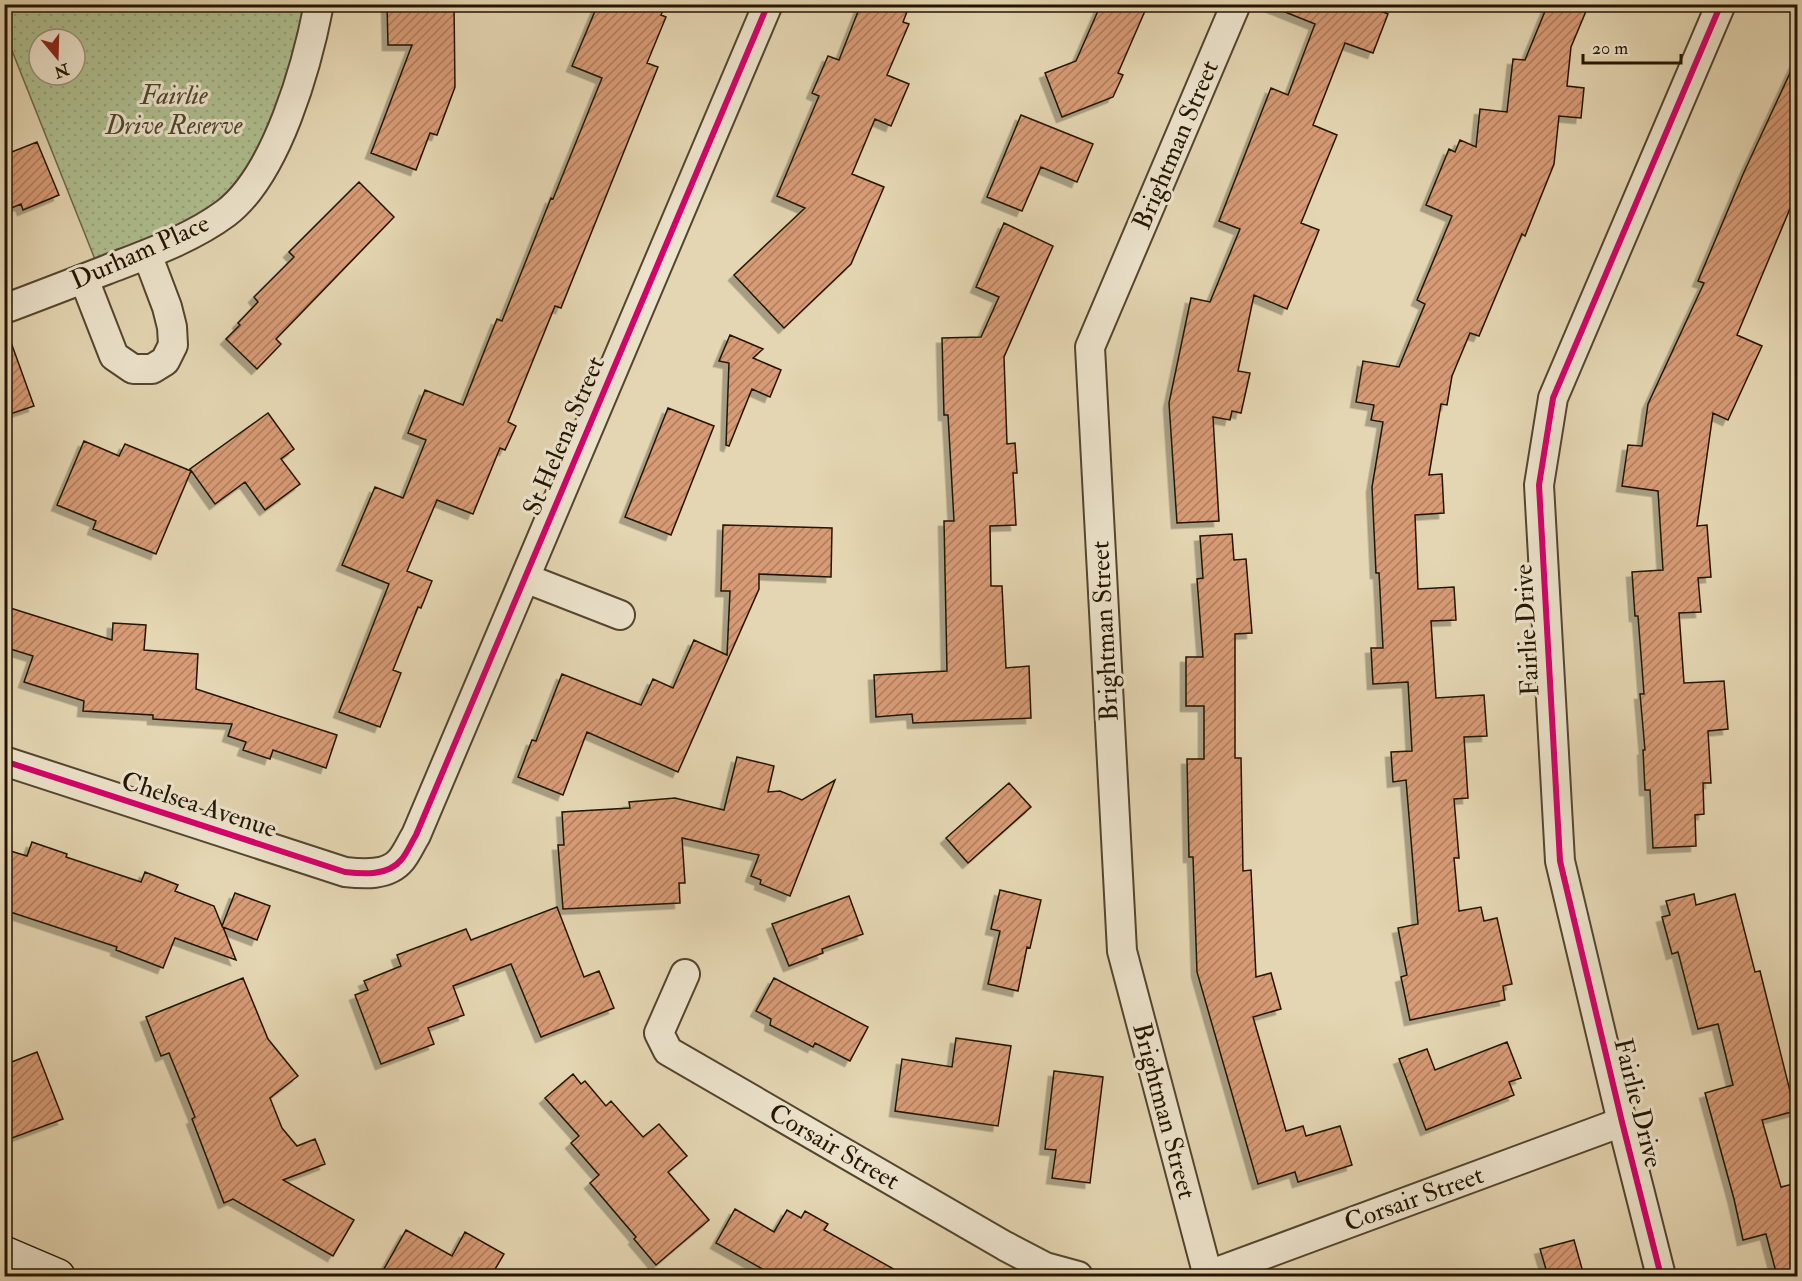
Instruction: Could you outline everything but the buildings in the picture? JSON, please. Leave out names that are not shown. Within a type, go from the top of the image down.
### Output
[{"type":"main road","points":[[4,1253],[58,1276]]},
{"type":"street","name":"Durham Place","points":[[4,309],[147,254],[196,231],[227,212],[256,181],[278,140],[310,49],[319,4]]},
{"type":"street","name":"St Helena Street","points":[[382,870],[399,862],[416,835],[768,4]]},
{"type":"street","name":"Brightman Street","points":[[1207,1276],[1122,951],[1090,347],[1236,4]]},
{"type":"street","name":"Fairlie Drive","points":[[1661,1276],[1560,861],[1539,485],[1553,398],[1721,4]]},
{"type":"street","points":[[84,279],[114,356],[132,369],[152,369],[165,361],[173,345],[172,327],[147,254]]},
{"type":"street","points":[[525,578],[620,615]]},
{"type":"street","name":"Chelsea Avenue","points":[[4,760],[322,866],[345,872],[368,874],[382,870]]},
{"type":"street","name":"Corsair Street","points":[[685,974],[659,1033],[668,1051],[1005,1246],[1045,1267],[1078,1276]]},
{"type":"street","name":"Corsair Street","points":[[1207,1276],[1622,1122]]},
{"type":"green space","name":"Fairlie Drive Reserve","points":[[5,5],[319,5],[256,181],[100,272],[5,33]]},
{"type":"cycle path","points":[[4,761],[345,872],[382,871],[396,865],[416,835],[768,4]]},
{"type":"cycle path","points":[[1661,1276],[1560,861],[1539,485],[1553,398],[1721,4]]}]
